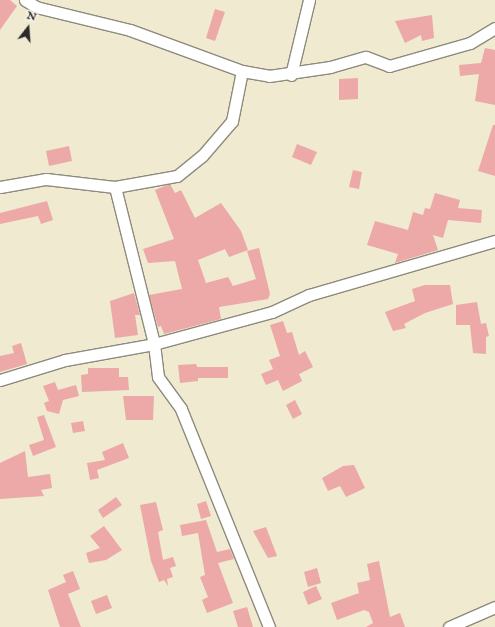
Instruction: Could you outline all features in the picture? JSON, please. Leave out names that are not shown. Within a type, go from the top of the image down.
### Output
[{"type":"street","points":[[25,0],[36,7],[130,30],[242,71],[291,75],[366,57],[386,66],[404,63],[470,44],[495,28]]},
{"type":"street","points":[[291,75],[309,0]]},
{"type":"street","points":[[0,187],[46,179],[115,187],[177,176],[202,156],[232,121],[242,71]]},
{"type":"street","points":[[115,187],[154,344],[158,377],[181,409],[269,627]]},
{"type":"street","points":[[0,380],[65,360],[154,344],[272,312],[309,295],[495,241]]},
{"type":"street","points":[[449,627],[493,612]]},
{"type":"building","points":[[0,0],[10,0],[17,6],[0,30]]},
{"type":"building","points":[[215,9],[225,12],[215,41],[206,38]]},
{"type":"building","points":[[432,15],[434,38],[422,41],[421,35],[405,43],[395,21]]},
{"type":"building","points":[[485,48],[495,50],[495,105],[475,101],[479,74],[460,76],[459,65],[481,63]]},
{"type":"building","points":[[358,78],[358,99],[339,100],[339,79]]},
{"type":"building","points":[[493,125],[495,125],[495,176],[478,171]]},
{"type":"building","points":[[297,144],[317,152],[311,165],[292,157]]},
{"type":"building","points":[[69,146],[72,161],[49,166],[46,151]]},
{"type":"building","points":[[353,170],[362,172],[359,189],[349,187]]},
{"type":"building","points":[[170,184],[175,193],[181,190],[195,218],[221,203],[241,231],[248,250],[229,257],[225,249],[198,260],[206,283],[228,277],[233,286],[256,279],[247,251],[259,248],[270,294],[268,299],[219,307],[221,319],[164,334],[161,326],[158,327],[149,295],[182,289],[175,261],[148,263],[143,249],[174,239],[155,190]]},
{"type":"building","points":[[435,193],[460,200],[458,208],[482,210],[481,223],[448,220],[443,238],[433,235],[438,250],[395,263],[398,254],[367,245],[375,221],[408,230],[413,212],[423,215],[425,208],[430,209]]},
{"type":"building","points":[[47,201],[53,220],[41,224],[38,216],[0,224],[0,213]]},
{"type":"building","points":[[425,285],[450,285],[453,304],[425,313],[404,324],[406,328],[393,331],[385,312],[415,301],[412,289]]},
{"type":"building","points":[[134,293],[140,315],[135,315],[138,335],[115,338],[110,301]]},
{"type":"building","points":[[477,302],[481,324],[486,323],[489,336],[486,337],[486,354],[473,353],[470,325],[456,325],[456,305]]},
{"type":"building","points":[[283,321],[287,333],[292,332],[299,355],[305,351],[313,367],[299,374],[302,381],[283,391],[278,380],[266,385],[261,374],[273,369],[269,360],[280,356],[270,325]]},
{"type":"building","points":[[21,343],[27,364],[0,372],[0,356],[14,353],[12,346]]},
{"type":"building","points":[[196,364],[197,367],[228,367],[228,378],[198,378],[198,381],[180,383],[178,365]]},
{"type":"building","points":[[88,368],[119,368],[119,377],[128,377],[129,390],[82,392],[81,375],[88,374]]},
{"type":"building","points":[[55,382],[58,390],[76,385],[79,396],[63,400],[59,414],[47,411],[44,403],[49,401],[43,386]]},
{"type":"building","points":[[123,396],[154,396],[153,420],[126,420]]},
{"type":"building","points":[[295,400],[302,414],[293,419],[286,405]]},
{"type":"building","points":[[44,415],[56,447],[33,456],[29,445],[44,440],[37,417]]},
{"type":"building","points":[[83,421],[85,431],[73,433],[71,423]]},
{"type":"building","points":[[123,443],[129,458],[97,470],[99,478],[90,480],[87,463],[105,460],[102,452]]},
{"type":"building","points":[[25,451],[28,477],[50,474],[52,488],[41,490],[44,496],[0,499],[0,463]]},
{"type":"building","points":[[354,465],[365,488],[346,497],[340,486],[328,491],[322,478],[343,466]]},
{"type":"building","points":[[116,497],[122,505],[103,518],[98,510]]},
{"type":"building","points":[[206,501],[211,516],[201,519],[197,504]]},
{"type":"building","points":[[156,502],[163,530],[158,532],[163,560],[173,557],[176,566],[170,568],[173,577],[167,579],[168,586],[164,580],[159,582],[151,561],[140,505]]},
{"type":"building","points":[[206,520],[217,552],[230,549],[234,559],[218,563],[233,603],[207,613],[202,600],[208,597],[200,577],[205,575],[198,533],[182,536],[180,525]]},
{"type":"building","points":[[104,526],[122,550],[106,560],[89,563],[86,553],[100,548],[90,536]]},
{"type":"building","points":[[266,527],[277,556],[268,558],[253,531]]},
{"type":"building","points":[[379,561],[390,617],[400,613],[405,627],[366,627],[373,623],[369,612],[364,610],[337,620],[331,603],[359,593],[357,583],[370,580],[367,564]]},
{"type":"building","points":[[317,568],[321,583],[308,587],[304,572]]},
{"type":"building","points":[[73,571],[80,589],[68,594],[81,627],[60,627],[48,590],[66,582],[63,575]]},
{"type":"building","points":[[316,586],[322,599],[308,605],[303,592]]},
{"type":"building","points":[[107,595],[112,608],[96,614],[91,601]]},
{"type":"building","points":[[247,607],[253,627],[238,627],[233,611]]}]
